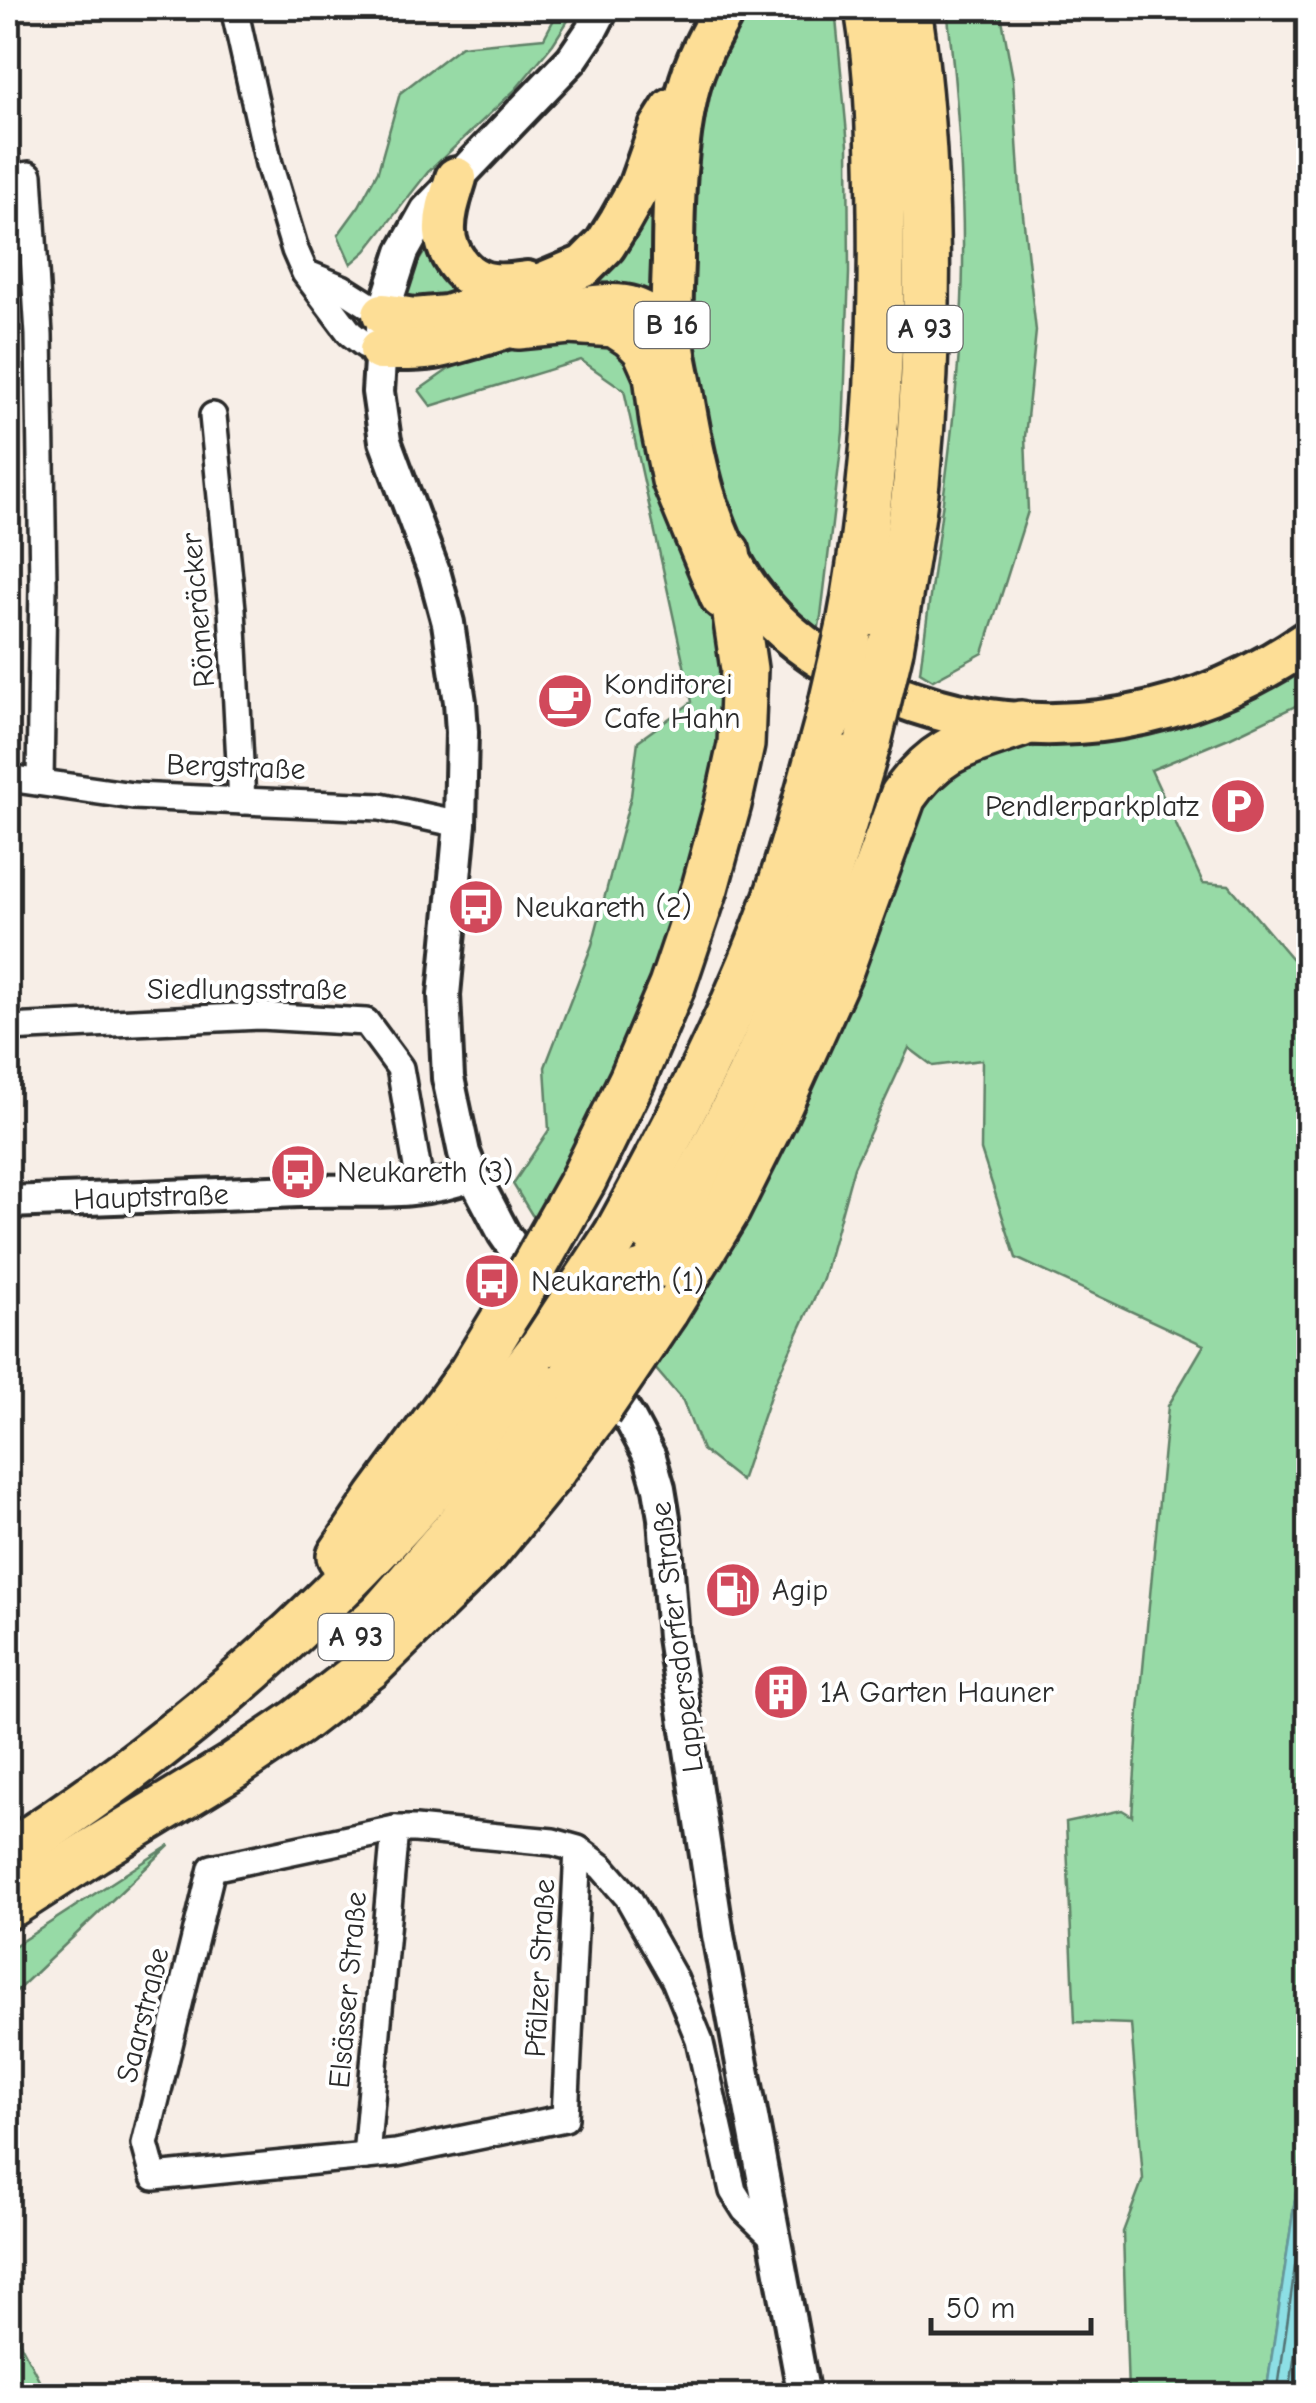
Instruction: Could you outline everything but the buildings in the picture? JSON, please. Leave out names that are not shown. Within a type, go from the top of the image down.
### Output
[{"type":"highway","name":"B 16","points":[[726,8],[694,70],[688,91],[675,173],[672,333],[693,457],[726,553],[748,589],[772,617],[817,656],[862,682],[906,700],[1021,724],[1125,718],[1192,700],[1240,682],[1308,641]]},
{"type":"highway","name":"A 93","points":[[8,1854],[141,1762],[260,1662],[402,1521],[462,1450],[571,1378],[618,1234],[675,1129],[736,999],[777,896],[828,721],[849,630],[870,484],[882,278],[880,139],[868,8]]},
{"type":"highway","name":"A 93","points":[[8,1906],[95,1850],[180,1786],[381,1614],[456,1529],[571,1378],[654,1292],[690,1195],[778,1012],[817,910],[868,742],[890,649],[916,483],[925,338],[922,139],[908,8]]},
{"type":"highway","name":"B 16","points":[[382,332],[414,319],[447,316],[529,290],[584,266],[606,245],[639,188],[660,128],[688,91]]},
{"type":"highway","name":"B 16","points":[[456,178],[444,232],[453,258],[464,272],[482,283],[504,284],[561,276]]},
{"type":"highway","name":"B 16","points":[[382,332],[412,350],[435,348],[581,308],[610,304],[632,307],[672,333]]},
{"type":"highway","points":[[518,326],[569,320],[615,324],[645,348],[657,375],[675,480],[736,626]]},
{"type":"highway","points":[[260,1662],[462,1386],[515,1301],[583,1180],[672,986],[705,888],[741,745],[744,669],[726,553]]},
{"type":"highway","points":[[654,1292],[727,1210],[840,970],[903,796],[919,774],[940,756],[1021,724]]},
{"type":"street","points":[[234,8],[269,164],[305,273],[350,333],[364,344],[382,332],[342,288],[305,273]]},
{"type":"street","name":"Lappersdorfer Straße","points":[[603,8],[572,59],[426,211],[403,252],[382,332],[378,392],[386,441],[435,575],[454,657],[462,732],[460,824],[444,995],[448,1078],[464,1153],[473,1175],[504,1234],[632,1420],[655,1473],[664,1518],[673,1637],[716,1924],[804,2396]]},
{"type":"street","points":[[8,178],[29,176],[39,335],[43,582],[40,782]]},
{"type":"street","name":"Römeräcker","points":[[213,416],[232,609],[242,801]]},
{"type":"street","name":"Bergstraße","points":[[8,778],[132,796],[380,807],[460,824]]},
{"type":"street","name":"Siedlungsstraße","points":[[8,1028],[260,1016],[366,1022],[400,1068],[422,1189]]},
{"type":"street","name":"Hauptstraße","points":[[8,1202],[422,1189],[473,1175]]},
{"type":"street","points":[[395,1830],[553,1842],[578,1849]]},
{"type":"street","name":"Saarstraße","points":[[154,2178],[144,2144],[212,1868],[395,1830]]},
{"type":"street","name":"Elsässer Straße","points":[[366,2156],[395,1830]]},
{"type":"street","name":"Pfälzer Straße","points":[[578,1849],[602,1867],[628,1897],[675,1980],[698,2040],[733,2191],[744,2210],[772,2236]]},
{"type":"street","name":"Pfälzer Straße","points":[[154,2178],[396,2153],[565,2118],[578,1849]]},
{"type":"green space","points":[[560,8],[576,8],[553,44],[515,90],[428,172],[366,251],[351,264],[338,235],[378,171],[400,93],[461,46],[544,38]]},
{"type":"green space","points":[[742,8],[835,8],[848,145],[849,273],[843,432],[817,637],[779,601],[732,531],[689,350],[689,164],[709,74]]},
{"type":"green space","points":[[947,8],[1000,8],[1013,79],[1036,331],[1025,437],[1028,511],[983,653],[933,680],[920,672],[953,418],[963,265],[959,136]]},
{"type":"green space","points":[[655,182],[656,297],[616,290],[539,299]]},
{"type":"green space","points":[[432,247],[466,297],[408,302],[404,295],[415,267],[427,248]]},
{"type":"green space","points":[[594,332],[635,363],[713,599],[728,721],[661,964],[543,1226],[513,1184],[549,1130],[545,1067],[592,945],[631,796],[638,741],[692,702],[624,390],[581,360],[431,406],[419,390],[449,369],[484,353]]},
{"type":"green space","points":[[1308,666],[1308,700],[1151,770],[1203,883],[1229,885],[1308,978],[1308,2112],[1266,2395],[1128,2395],[1123,2232],[1143,2179],[1131,2024],[1075,2022],[1066,1822],[1122,1810],[1132,1816],[1168,1406],[1204,1345],[1016,1258],[981,1150],[982,1060],[933,1066],[909,1048],[854,1167],[823,1279],[773,1387],[741,1481],[702,1450],[683,1401],[654,1367],[939,768],[1006,750],[1088,741],[1263,687]]},
{"type":"green space","points":[[170,1845],[8,1999],[8,1950]]},
{"type":"green space","points":[[8,2320],[47,2395],[8,2395]]},
{"type":"water","points":[[1308,2112],[1308,2395],[1266,2395]]},
{"type":"place","name":"Konditorei Cafe Hahn","points":[[565,701]]},
{"type":"place","name":"Pendlerparkplatz","points":[[1238,806]]},
{"type":"place","name":"Neukareth (2)","points":[[476,907]]},
{"type":"place","name":"Neukareth (3)","points":[[298,1172]]},
{"type":"place","name":"Neukareth (1)","points":[[492,1281]]},
{"type":"place","name":"Agip","points":[[733,1590]]},
{"type":"place","name":"1A Garten Hauner","points":[[781,1692]]}]
